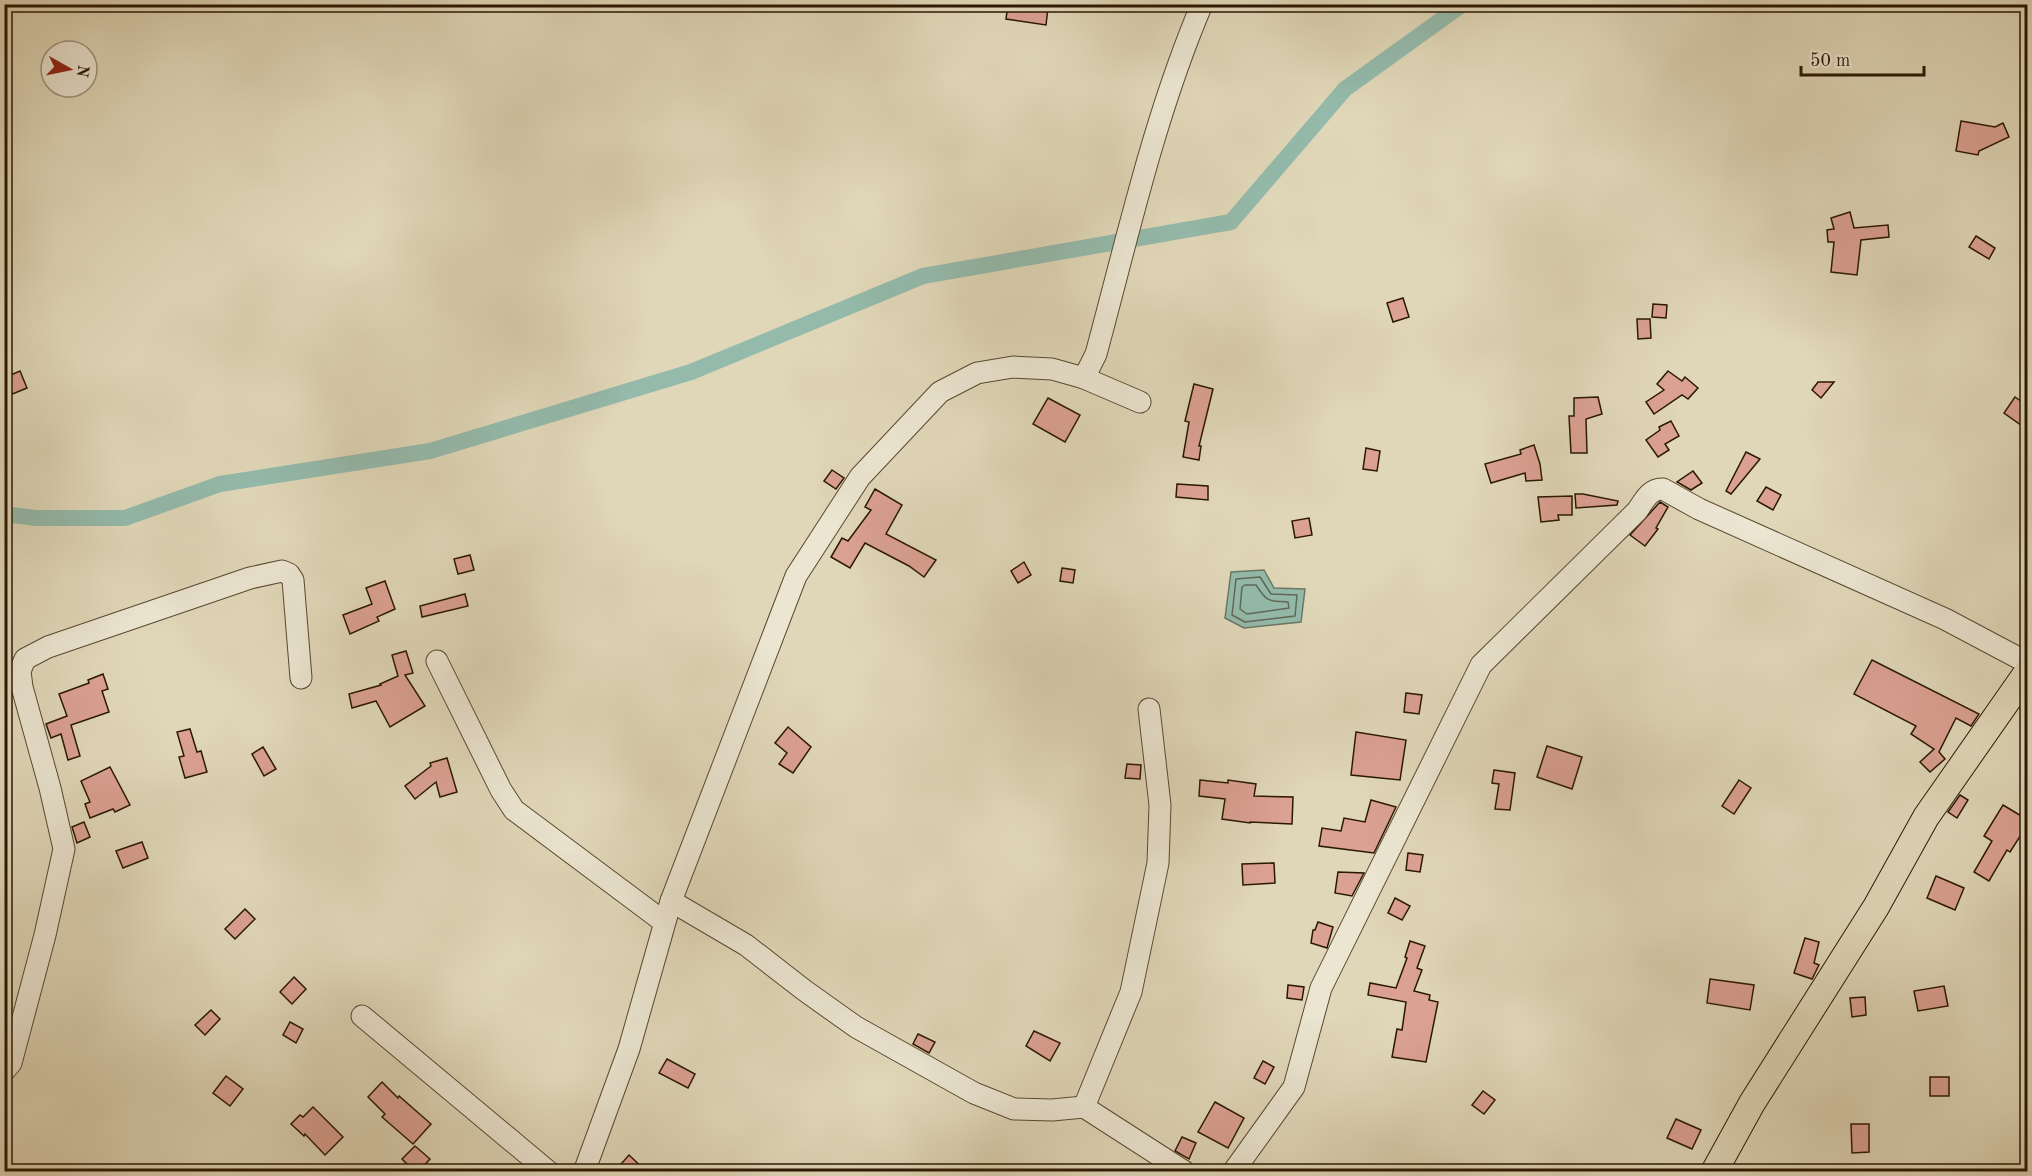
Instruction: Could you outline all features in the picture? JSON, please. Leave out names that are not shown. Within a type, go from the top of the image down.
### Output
[{"type":"main road","points":[[1714,1172],[1752,1103],[1876,907],[1926,817],[2028,671]]},
{"type":"street","points":[[1084,378],[1096,354],[1158,124],[1183,50],[1202,4]]},
{"type":"street","points":[[584,1172],[629,1049],[650,981],[663,922],[796,576],[860,477],[940,392],[976,373],[1013,368],[1052,369],[1084,378],[1140,402]]},
{"type":"street","points":[[1233,1172],[1294,1087],[1321,988],[1481,665],[1637,511],[1651,492],[1663,489],[1699,509],[1945,619],[2028,663]]},
{"type":"street","points":[[4,1071],[10,1063],[33,982],[64,849],[22,687],[20,670],[26,659],[48,647],[250,578],[282,571],[289,574],[293,580],[301,678]]},
{"type":"street","points":[[437,661],[501,790],[514,810],[663,922]]},
{"type":"street","points":[[1084,1107],[1131,992],[1158,863],[1160,806],[1149,710]]},
{"type":"street","points":[[671,901],[746,945],[856,1027],[974,1093],[1014,1109],[1052,1110],[1084,1107],[1185,1172]]},
{"type":"street","points":[[362,1016],[549,1172]]},
{"type":"water","points":[[1264,570],[1274,588],[1305,589],[1301,622],[1244,628],[1225,618],[1231,572]]},
{"type":"building","points":[[1008,4],[1048,8],[1046,25],[1006,19]]},
{"type":"building","points":[[1961,121],[1995,127],[2003,123],[2009,137],[1979,151],[1978,155],[1956,151]]},
{"type":"building","points":[[1850,212],[1854,228],[1888,225],[1889,237],[1861,240],[1857,275],[1831,272],[1834,242],[1828,242],[1827,230],[1834,229],[1831,218]]},
{"type":"building","points":[[1976,236],[1995,248],[1989,259],[1969,247]]},
{"type":"building","points":[[1403,298],[1409,317],[1393,322],[1387,303]]},
{"type":"building","points":[[1653,304],[1667,305],[1666,318],[1652,317]]},
{"type":"building","points":[[1637,319],[1650,319],[1651,338],[1638,339]]},
{"type":"building","points":[[20,371],[27,388],[10,395],[4,378]]},
{"type":"building","points":[[1668,371],[1682,381],[1685,377],[1698,388],[1688,399],[1682,395],[1654,414],[1646,402],[1664,390],[1657,384]]},
{"type":"building","points":[[1818,382],[1834,382],[1821,398],[1812,390]]},
{"type":"building","points":[[1194,384],[1213,389],[1199,446],[1201,446],[1199,460],[1183,457],[1189,422],[1185,421]]},
{"type":"building","points":[[1598,397],[1602,414],[1586,419],[1587,453],[1571,453],[1569,416],[1574,416],[1574,398]]},
{"type":"building","points":[[2015,397],[2028,406],[2028,430],[2004,413]]},
{"type":"building","points":[[1048,398],[1080,415],[1065,442],[1033,424]]},
{"type":"building","points":[[1671,421],[1679,436],[1665,444],[1669,450],[1658,457],[1646,440],[1660,430],[1659,427]]},
{"type":"building","points":[[1534,445],[1542,480],[1526,481],[1525,473],[1491,483],[1485,464],[1521,454],[1520,450]]},
{"type":"building","points":[[1366,448],[1380,451],[1377,471],[1363,469]]},
{"type":"building","points":[[1746,452],[1760,459],[1731,494],[1726,491]]},
{"type":"building","points":[[832,470],[844,478],[836,489],[824,481]]},
{"type":"building","points":[[1693,471],[1702,483],[1691,490],[1677,482]]},
{"type":"building","points":[[1177,484],[1208,486],[1208,500],[1176,497]]},
{"type":"building","points":[[1766,487],[1781,495],[1773,510],[1757,501]]},
{"type":"building","points":[[875,489],[902,505],[886,534],[936,560],[924,577],[909,566],[865,543],[850,568],[831,557],[842,538],[848,541],[871,510],[865,507]]},
{"type":"building","points":[[1575,494],[1618,501],[1617,505],[1576,508]]},
{"type":"building","points":[[1572,496],[1572,515],[1558,515],[1559,520],[1541,522],[1538,497]]},
{"type":"building","points":[[1660,502],[1668,507],[1656,528],[1658,529],[1645,546],[1630,535]]},
{"type":"building","points":[[1309,518],[1312,535],[1295,538],[1292,521]]},
{"type":"building","points":[[470,555],[474,570],[458,574],[454,559]]},
{"type":"building","points":[[1024,562],[1031,575],[1018,583],[1011,571]]},
{"type":"building","points":[[1062,568],[1075,570],[1073,583],[1060,581]]},
{"type":"building","points":[[385,581],[395,609],[377,617],[379,621],[350,634],[343,615],[372,604],[366,588]]},
{"type":"building","points":[[465,594],[468,606],[422,617],[420,606]]},
{"type":"building","points":[[406,651],[413,673],[405,675],[425,706],[390,727],[376,701],[352,708],[349,694],[381,685],[398,676],[392,655]]},
{"type":"building","points":[[1872,660],[1979,714],[1971,726],[1956,718],[1939,752],[1945,759],[1930,772],[1920,762],[1934,749],[1911,734],[1916,726],[1854,694]]},
{"type":"building","points":[[103,674],[108,689],[102,691],[109,712],[71,725],[80,756],[68,760],[61,734],[51,738],[46,724],[67,716],[59,694],[89,683],[88,680]]},
{"type":"building","points":[[1406,693],[1422,695],[1419,714],[1404,712]]},
{"type":"building","points":[[788,727],[811,747],[793,773],[779,764],[787,753],[775,743]]},
{"type":"building","points":[[190,729],[197,752],[201,751],[207,772],[185,778],[179,757],[184,756],[177,732]]},
{"type":"building","points":[[1356,732],[1406,740],[1400,780],[1351,775]]},
{"type":"building","points":[[1547,746],[1582,757],[1572,789],[1537,777]]},
{"type":"building","points":[[263,747],[276,769],[264,776],[252,754]]},
{"type":"building","points":[[447,758],[457,792],[440,797],[436,782],[415,799],[405,786],[431,766],[430,763]]},
{"type":"building","points":[[1127,764],[1141,765],[1140,779],[1125,778]]},
{"type":"building","points":[[110,767],[130,805],[115,812],[113,809],[90,818],[85,804],[90,802],[81,781]]},
{"type":"building","points":[[1494,770],[1515,773],[1510,810],[1495,809],[1499,784],[1492,783]]},
{"type":"building","points":[[1200,780],[1228,783],[1228,780],[1256,784],[1254,796],[1293,797],[1292,824],[1250,823],[1222,819],[1225,799],[1199,796]]},
{"type":"building","points":[[1739,780],[1751,788],[1734,814],[1722,806]]},
{"type":"building","points":[[1960,795],[1968,800],[1957,818],[1948,812]]},
{"type":"building","points":[[1371,800],[1396,807],[1374,853],[1319,846],[1322,828],[1341,831],[1344,818],[1365,822]]},
{"type":"building","points":[[2003,805],[2028,820],[2028,824],[2010,852],[2007,850],[1989,881],[1974,872],[1992,841],[1984,836]]},
{"type":"building","points":[[84,822],[90,837],[77,843],[72,827]]},
{"type":"building","points":[[142,842],[148,858],[123,868],[116,851]]},
{"type":"building","points":[[1408,853],[1423,855],[1420,872],[1406,870]]},
{"type":"building","points":[[1274,863],[1275,883],[1243,885],[1242,864]]},
{"type":"building","points":[[1338,872],[1364,873],[1352,896],[1335,893]]},
{"type":"building","points":[[1936,876],[1964,888],[1955,910],[1927,898]]},
{"type":"building","points":[[1395,898],[1410,906],[1402,920],[1388,913]]},
{"type":"building","points":[[245,909],[255,919],[235,939],[225,929]]},
{"type":"building","points":[[1318,922],[1333,927],[1327,948],[1311,943],[1313,930]]},
{"type":"building","points":[[1805,938],[1819,942],[1814,963],[1819,965],[1812,979],[1794,973]]},
{"type":"building","points":[[1410,941],[1425,946],[1417,968],[1422,970],[1414,991],[1430,995],[1429,1000],[1438,1002],[1426,1062],[1392,1057],[1397,1029],[1402,1030],[1406,1002],[1368,995],[1370,983],[1396,988],[1407,958],[1405,957]]},
{"type":"building","points":[[294,977],[306,989],[292,1004],[280,992]]},
{"type":"building","points":[[1710,979],[1754,985],[1750,1010],[1707,1003]]},
{"type":"building","points":[[1288,985],[1304,987],[1302,1000],[1287,998]]},
{"type":"building","points":[[1944,986],[1948,1006],[1918,1011],[1914,991]]},
{"type":"building","points":[[1865,997],[1866,1015],[1852,1017],[1850,998]]},
{"type":"building","points":[[211,1010],[220,1019],[205,1035],[195,1025]]},
{"type":"building","points":[[290,1022],[303,1029],[296,1043],[283,1035]]},
{"type":"building","points":[[1034,1031],[1060,1043],[1050,1061],[1026,1046]]},
{"type":"building","points":[[918,1034],[935,1042],[929,1053],[913,1044]]},
{"type":"building","points":[[667,1059],[695,1074],[688,1088],[659,1073]]},
{"type":"building","points":[[1263,1061],[1274,1067],[1265,1084],[1254,1078]]},
{"type":"building","points":[[226,1076],[243,1089],[230,1106],[213,1093]]},
{"type":"building","points":[[1930,1077],[1949,1077],[1949,1096],[1930,1096]]},
{"type":"building","points":[[382,1082],[431,1124],[413,1144],[382,1117],[385,1114],[368,1097]]},
{"type":"building","points":[[1483,1091],[1495,1100],[1484,1114],[1472,1105]]},
{"type":"building","points":[[1215,1102],[1244,1118],[1228,1148],[1198,1132]]},
{"type":"building","points":[[313,1107],[343,1137],[325,1155],[305,1134],[304,1136],[291,1124]]},
{"type":"building","points":[[1676,1119],[1701,1130],[1692,1149],[1667,1138]]},
{"type":"building","points":[[1851,1124],[1869,1124],[1869,1152],[1852,1153]]},
{"type":"building","points":[[1182,1137],[1196,1143],[1189,1159],[1175,1151]]},
{"type":"building","points":[[415,1146],[430,1159],[418,1172],[415,1172],[402,1159]]},
{"type":"building","points":[[629,1155],[647,1172],[614,1172]]},
{"type":"waterway","points":[[4,514],[36,518],[125,518],[220,484],[430,451],[691,372],[923,276],[1231,222],[1345,89],[1463,4]]}]
